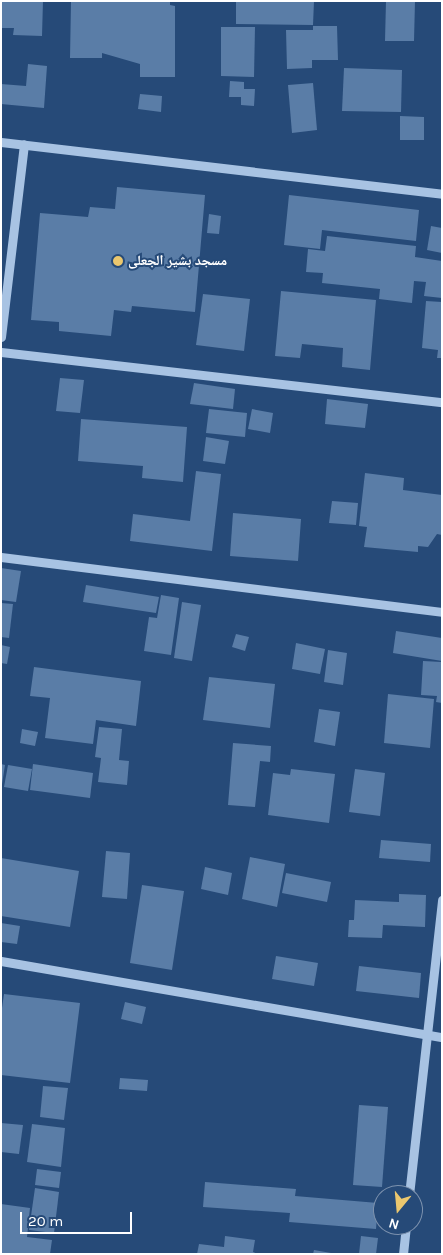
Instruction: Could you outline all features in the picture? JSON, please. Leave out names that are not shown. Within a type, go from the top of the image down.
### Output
[{"type":"street","points":[[1,142],[442,194]]},
{"type":"street","points":[[1,337],[24,144]]},
{"type":"street","points":[[1,352],[442,402]]},
{"type":"street","points":[[1,557],[442,612]]},
{"type":"street","points":[[410,1185],[425,1035],[442,900]]},
{"type":"street","points":[[1,961],[442,1037]]},
{"type":"street","points":[[403,1254],[405,1235]]},
{"type":"building","points":[[1,1],[43,1],[42,36],[13,35],[14,28],[1,28]]},
{"type":"building","points":[[71,1],[170,1],[170,5],[175,6],[175,77],[140,77],[140,64],[102,53],[102,58],[70,58]]},
{"type":"building","points":[[236,1],[314,1],[313,25],[236,24]]},
{"type":"building","points":[[386,1],[415,1],[414,41],[385,41]]},
{"type":"building","points":[[313,26],[337,26],[338,60],[312,60],[312,68],[287,69],[286,30],[313,30]]},
{"type":"building","points":[[221,27],[255,27],[254,77],[221,76]]},
{"type":"building","points":[[28,64],[47,66],[44,108],[1,104],[1,84],[26,86]]},
{"type":"building","points":[[344,68],[402,70],[401,112],[342,111]]},
{"type":"building","points":[[230,81],[244,82],[244,89],[255,89],[254,106],[241,105],[241,97],[229,97]]},
{"type":"building","points":[[313,83],[317,130],[292,133],[288,85]]},
{"type":"building","points":[[140,94],[162,96],[161,112],[138,109]]},
{"type":"building","points":[[400,116],[424,117],[424,140],[400,140]]},
{"type":"building","name":"مسجد بشير الجعلى","points":[[117,187],[205,195],[195,312],[132,306],[131,312],[114,310],[111,336],[59,331],[59,322],[31,320],[40,213],[88,217],[90,207],[115,209]]},
{"type":"building","points":[[289,195],[419,210],[416,241],[322,230],[320,249],[284,245]]},
{"type":"building","points":[[209,214],[221,216],[219,234],[207,233]]},
{"type":"building","points":[[431,226],[442,228],[442,253],[427,250]]},
{"type":"building","points":[[327,236],[416,246],[415,257],[442,261],[442,298],[424,296],[426,282],[414,281],[412,303],[379,299],[380,289],[322,283],[323,273],[306,272],[308,249],[325,251]]},
{"type":"building","points":[[281,291],[376,300],[370,370],[342,367],[343,348],[302,344],[300,358],[275,356]]},
{"type":"building","points":[[203,294],[250,299],[244,351],[196,345]]},
{"type":"building","points":[[426,301],[442,302],[442,358],[437,358],[438,350],[422,348]]},
{"type":"building","points":[[60,378],[84,380],[80,413],[56,411]]},
{"type":"building","points":[[194,383],[235,389],[233,409],[190,404]]},
{"type":"building","points":[[327,399],[368,404],[365,428],[325,424]]},
{"type":"building","points":[[209,409],[247,413],[245,437],[206,433]]},
{"type":"building","points":[[252,409],[273,413],[270,433],[248,429]]},
{"type":"building","points":[[81,419],[187,427],[183,482],[142,478],[143,466],[78,461]]},
{"type":"building","points":[[206,437],[229,441],[225,464],[203,461]]},
{"type":"building","points":[[196,471],[221,474],[212,551],[130,541],[133,514],[190,521]]},
{"type":"building","points":[[365,473],[404,478],[403,490],[442,495],[442,535],[437,534],[428,547],[418,546],[418,552],[364,547],[367,527],[359,526]]},
{"type":"building","points":[[332,501],[358,503],[356,525],[329,523]]},
{"type":"building","points":[[233,513],[301,519],[298,561],[230,556]]},
{"type":"building","points":[[1,568],[21,571],[16,602],[1,600]]},
{"type":"building","points":[[86,585],[159,597],[156,613],[83,602]]},
{"type":"building","points":[[161,595],[179,598],[171,655],[144,651],[149,617],[157,618]]},
{"type":"building","points":[[182,602],[201,605],[192,661],[174,658]]},
{"type":"building","points":[[1,603],[13,604],[9,638],[1,637]]},
{"type":"building","points":[[396,631],[442,638],[442,661],[393,653]]},
{"type":"building","points":[[236,634],[249,637],[245,651],[232,647]]},
{"type":"building","points":[[296,643],[325,649],[320,674],[292,669]]},
{"type":"building","points":[[1,645],[10,647],[7,664],[1,663]]},
{"type":"building","points":[[328,650],[347,653],[343,685],[324,682]]},
{"type":"building","points":[[423,661],[442,662],[442,703],[436,702],[437,696],[421,695]]},
{"type":"building","points":[[34,667],[141,681],[136,726],[96,720],[93,744],[45,738],[50,698],[30,696]]},
{"type":"building","points":[[209,677],[275,684],[270,728],[203,720]]},
{"type":"building","points":[[388,694],[434,699],[430,748],[384,743]]},
{"type":"building","points":[[319,709],[340,712],[335,746],[314,742]]},
{"type":"building","points":[[99,727],[122,729],[119,760],[129,761],[127,785],[98,782],[101,758],[95,757]]},
{"type":"building","points":[[22,729],[38,732],[35,746],[20,743]]},
{"type":"building","points":[[233,743],[271,746],[270,762],[260,761],[255,807],[228,805]]},
{"type":"building","points":[[1,764],[5,765],[2,784],[1,784]]},
{"type":"building","points":[[33,764],[93,773],[90,798],[30,790]]},
{"type":"building","points":[[8,765],[32,769],[28,791],[4,787]]},
{"type":"building","points":[[291,769],[335,774],[329,823],[268,815],[273,773],[290,775]]},
{"type":"building","points":[[355,769],[385,773],[380,816],[349,812]]},
{"type":"building","points":[[381,840],[431,844],[430,862],[379,858]]},
{"type":"building","points":[[106,851],[130,853],[127,899],[102,897]]},
{"type":"building","points":[[250,857],[285,864],[277,907],[242,899]]},
{"type":"building","points":[[1,858],[79,871],[70,927],[1,916]]},
{"type":"building","points":[[205,867],[232,873],[228,895],[201,889]]},
{"type":"building","points":[[286,873],[331,882],[327,902],[282,893]]},
{"type":"building","points":[[142,885],[184,891],[172,970],[130,963]]},
{"type":"building","points":[[399,894],[426,895],[425,927],[383,925],[382,938],[348,937],[349,920],[354,920],[355,900],[399,902]]},
{"type":"building","points":[[1,923],[20,926],[17,944],[1,942]]},
{"type":"building","points":[[276,956],[318,963],[314,986],[272,979]]},
{"type":"building","points":[[359,966],[421,973],[419,998],[356,991]]},
{"type":"building","points":[[4,994],[80,1003],[70,1083],[1,1075],[1,1015]]},
{"type":"building","points":[[125,1002],[146,1007],[142,1024],[121,1019]]},
{"type":"building","points":[[120,1078],[148,1080],[147,1091],[119,1089]]},
{"type":"building","points":[[43,1086],[68,1088],[64,1120],[40,1117]]},
{"type":"building","points":[[359,1105],[388,1107],[382,1185],[353,1185]]},
{"type":"building","points":[[1,1123],[23,1125],[19,1154],[1,1152]]},
{"type":"building","points":[[32,1124],[65,1128],[61,1167],[27,1162]]},
{"type":"building","points":[[37,1169],[61,1172],[59,1188],[35,1185]]},
{"type":"building","points":[[205,1182],[296,1189],[295,1196],[373,1203],[373,1229],[289,1222],[290,1213],[203,1207]]},
{"type":"building","points":[[35,1188],[59,1192],[54,1233],[29,1230]]},
{"type":"building","points":[[1,1204],[30,1208],[27,1237],[52,1240],[50,1254],[1,1254]]},
{"type":"building","points":[[225,1236],[255,1240],[253,1252],[258,1254],[197,1254],[199,1244],[224,1247]]},
{"type":"building","points":[[361,1236],[378,1238],[376,1254],[359,1254]]},
{"type":"building","points":[[314,1250],[331,1253],[331,1254],[313,1254]]},
{"type":"place","name":"مسجد بشير الجعلى","points":[[118,261]]}]
